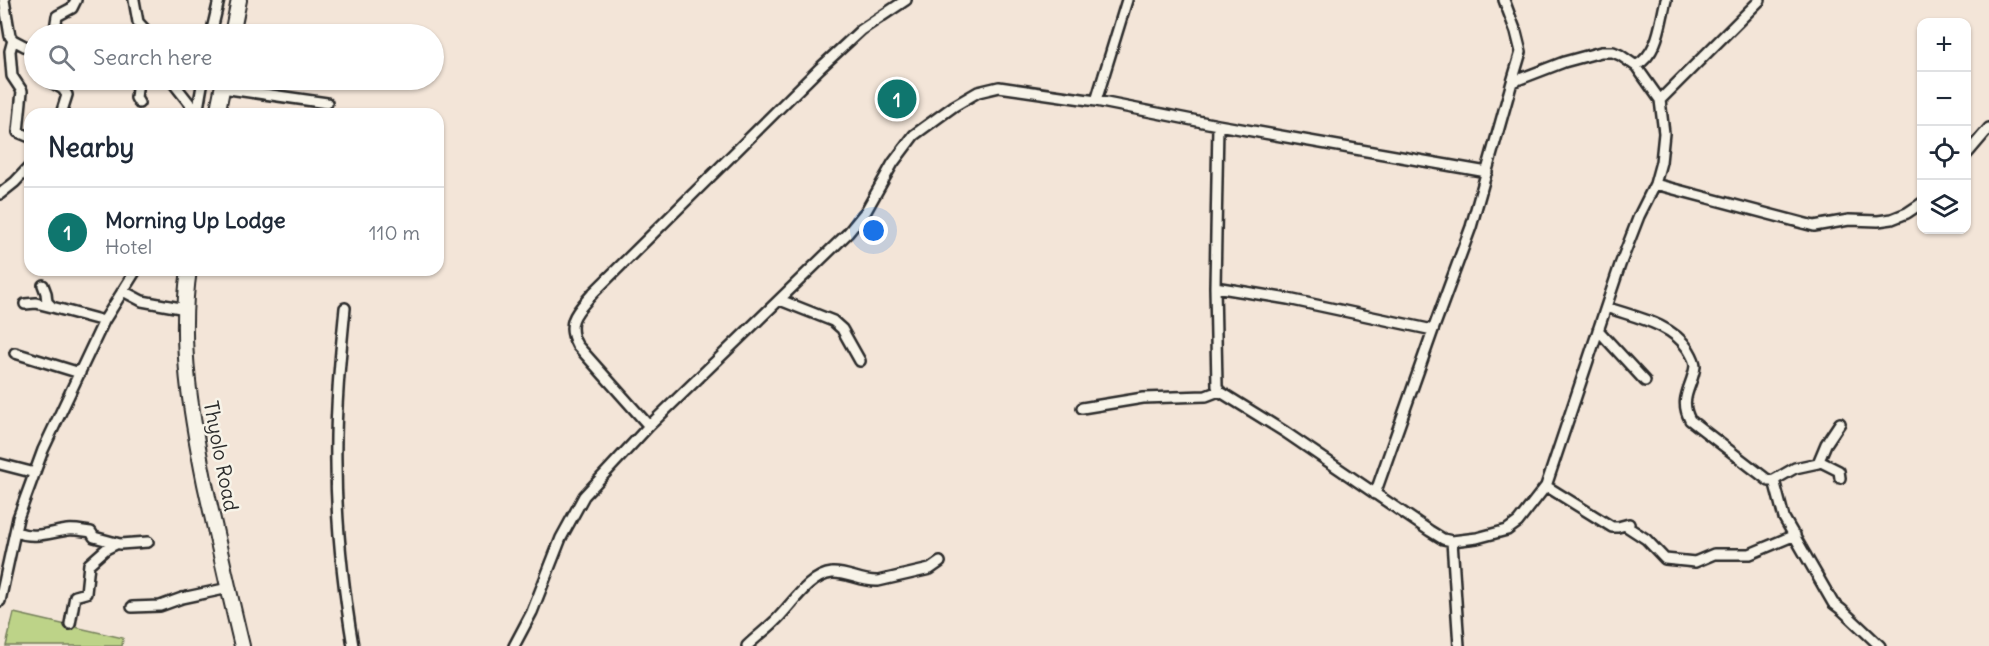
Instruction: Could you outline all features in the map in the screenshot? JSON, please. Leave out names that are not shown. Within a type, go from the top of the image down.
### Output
[{"type":"highway","points":[[234,24],[239,0]]},
{"type":"highway","points":[[218,108],[222,90]]},
{"type":"highway","name":"Thyolo Road","points":[[189,276],[185,352],[191,409],[242,646]]},
{"type":"street","points":[[4,0],[12,76],[22,91],[18,132],[24,134]]},
{"type":"street","points":[[55,24],[57,16],[72,9],[76,0]]},
{"type":"street","points":[[134,0],[140,24]]},
{"type":"street","points":[[213,24],[219,0]]},
{"type":"street","points":[[649,426],[577,345],[572,331],[573,316],[593,293],[820,68],[861,30],[906,0]]},
{"type":"street","points":[[1096,101],[1127,0]]},
{"type":"street","points":[[1376,494],[1471,227],[1521,52],[1504,0]]},
{"type":"street","points":[[1636,66],[1650,56],[1654,48],[1666,0]]},
{"type":"street","points":[[1660,100],[1760,0]]},
{"type":"street","points":[[8,38],[24,46]]},
{"type":"street","points":[[1218,125],[1215,286],[1218,391],[1285,432],[1443,539],[1452,541],[1477,538],[1507,530],[1518,522],[1546,486],[1606,307],[1639,216],[1655,184],[1663,148],[1664,133],[1660,100],[1636,66],[1613,52],[1607,51],[1564,62],[1512,82]]},
{"type":"street","points":[[514,646],[532,612],[561,538],[576,510],[593,486],[649,426],[848,233],[866,211],[894,163],[914,135],[978,92],[999,87],[1096,101],[1218,125],[1487,172]]},
{"type":"street","points":[[63,108],[67,95],[64,90]]},
{"type":"street","points":[[137,90],[136,98],[139,102]]},
{"type":"street","points":[[179,90],[192,108]]},
{"type":"street","points":[[198,108],[201,90]]},
{"type":"street","points":[[258,90],[327,102]]},
{"type":"street","points":[[1971,149],[1989,129]]},
{"type":"street","points":[[0,194],[24,173]]},
{"type":"street","points":[[1655,184],[1814,226],[1849,220],[1892,219],[1917,206]]},
{"type":"street","points":[[0,601],[18,518],[43,450],[104,321],[132,276]]},
{"type":"street","points":[[43,285],[47,302],[52,306]]},
{"type":"street","points":[[1215,286],[1433,330]]},
{"type":"street","points":[[123,291],[142,301],[186,309]]},
{"type":"street","points":[[780,300],[833,321],[842,329],[860,362]]},
{"type":"street","points":[[25,304],[36,303],[52,306],[104,321]]},
{"type":"street","points":[[1606,307],[1656,324],[1674,333],[1685,344],[1695,364],[1685,405],[1690,420],[1763,478],[1769,481],[1774,480],[1795,468],[1821,462],[1839,471],[1840,478]]},
{"type":"street","points":[[345,308],[337,391],[336,465],[340,552],[353,646]]},
{"type":"street","points":[[1598,330],[1645,381]]},
{"type":"street","points":[[15,353],[80,373]]},
{"type":"street","points":[[1082,408],[1143,398],[1206,396],[1218,391]]},
{"type":"street","points":[[1821,462],[1826,444],[1840,423]]},
{"type":"street","points":[[0,464],[34,473]]},
{"type":"street","points":[[1774,480],[1784,518],[1833,603],[1880,646]]},
{"type":"street","points":[[1546,486],[1612,527],[1629,525],[1646,538],[1665,559],[1695,562],[1714,554],[1750,554],[1795,535]]},
{"type":"street","points":[[16,532],[26,536],[43,536],[70,529],[91,532],[94,537],[116,543],[148,542]]},
{"type":"street","points":[[1452,541],[1459,646]]},
{"type":"street","points":[[70,624],[75,596],[86,593],[89,564],[116,543]]},
{"type":"street","points":[[747,646],[777,620],[796,598],[822,574],[835,573],[878,581],[930,568],[940,562]]},
{"type":"street","points":[[132,607],[160,606],[182,598],[229,588]]},
{"type":"green space","points":[[14,613],[123,638],[122,646],[6,646]]},
{"type":"place","name":"Morning Up Lodge","points":[[897,99]]}]
